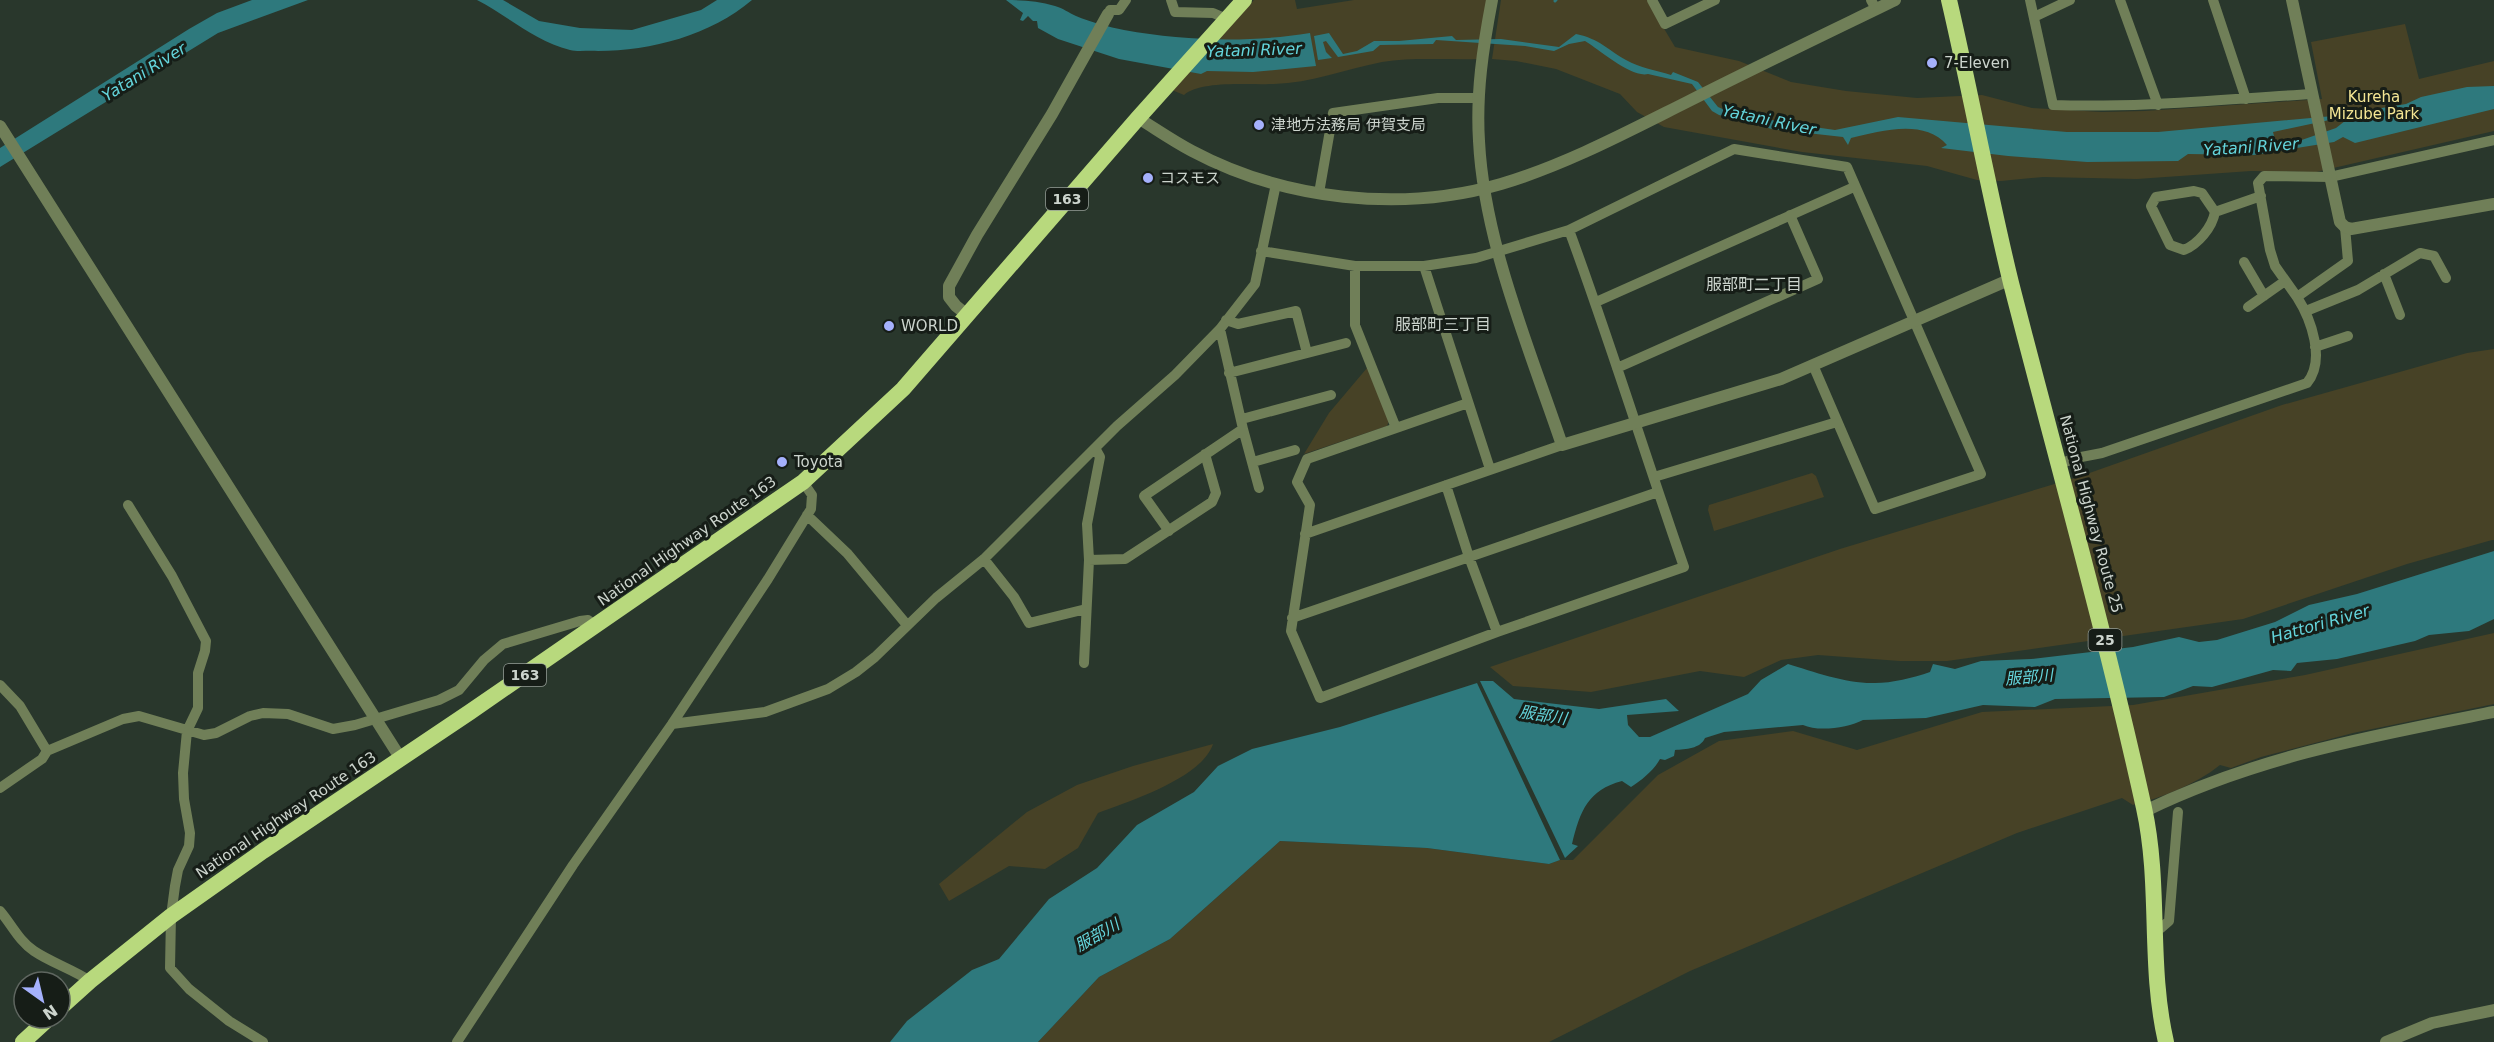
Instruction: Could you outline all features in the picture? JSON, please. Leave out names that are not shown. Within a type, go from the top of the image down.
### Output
[{"type":"highway","name":"National Highway Route 163","points":[[72,997],[171,916],[264,850],[402,759],[803,482],[903,389],[966,314],[1244,0]]},
{"type":"highway","name":"National Highway Route 25","points":[[1949,0],[2010,279],[2100,618],[2145,811],[2152,865],[2156,985],[2166,1042]]},
{"type":"highway","points":[[23,1042],[36,1030]]},
{"type":"street","points":[[966,314],[949,297],[949,286],[977,235],[1052,114],[1111,8],[1119,10],[1126,0]]},
{"type":"street","points":[[1172,0],[1175,12],[1213,14],[1225,20]]},
{"type":"street","points":[[1492,0],[1482,50],[1478,98],[1479,141],[1484,188],[1498,252],[1562,446]]},
{"type":"street","points":[[1652,0],[1665,24],[1715,0]]},
{"type":"street","points":[[1138,118],[1192,152],[1276,184],[1318,193],[1359,197],[1437,196],[1484,188],[1562,162],[1743,74],[1873,5],[1895,0]]},
{"type":"street","points":[[2030,0],[2053,105],[2158,105],[2312,94]]},
{"type":"street","points":[[2034,17],[2070,0]]},
{"type":"street","points":[[2120,0],[2158,105]]},
{"type":"street","points":[[2213,0],[2246,99]]},
{"type":"street","points":[[2292,0],[2340,222],[2351,229],[2494,204]]},
{"type":"street","points":[[1318,193],[1333,113],[1438,98],[1478,98]]},
{"type":"street","points":[[0,126],[375,720],[402,759]]},
{"type":"street","points":[[2060,467],[2076,458],[2102,453],[2307,383],[2313,372],[2315,347],[2313,328],[2306,311],[2276,266],[2270,250],[2258,183],[2264,176],[2330,177],[2494,140]]},
{"type":"street","points":[[1262,251],[1355,266],[1424,266],[1476,258],[1569,230],[1734,148],[1847,167],[1981,474],[1875,509],[1813,365]]},
{"type":"street","points":[[672,724],[765,712],[828,689],[875,657],[907,625],[984,559],[1095,448],[1175,375],[1223,325],[1255,284],[1276,184]]},
{"type":"street","points":[[1596,302],[1854,187]]},
{"type":"street","points":[[2194,191],[2202,193],[2215,212],[2214,219],[2194,246],[2184,250],[2170,245],[2151,206],[2156,197],[2194,191]]},
{"type":"street","points":[[2215,212],[2262,196]]},
{"type":"street","points":[[1617,368],[1818,279],[1790,214]]},
{"type":"street","points":[[2297,297],[2348,261],[2345,227]]},
{"type":"street","points":[[1468,404],[1307,459],[1297,482],[1310,505],[1290,631],[1320,698],[1497,632],[1684,567],[1634,423],[1596,302],[1569,230]]},
{"type":"street","points":[[2306,311],[2358,290],[2420,253],[2434,256],[2446,279]]},
{"type":"street","points":[[2244,262],[2264,296]]},
{"type":"street","points":[[1355,266],[1355,325],[1396,428]]},
{"type":"street","points":[[1424,266],[1490,469]]},
{"type":"street","points":[[2384,274],[2400,315]]},
{"type":"street","points":[[1305,534],[1490,469],[1781,379],[2010,279]]},
{"type":"street","points":[[2248,307],[2285,281]]},
{"type":"street","points":[[1223,325],[1238,324],[1296,310],[1308,353]]},
{"type":"street","points":[[1223,325],[1229,373],[1259,488]]},
{"type":"street","points":[[2315,347],[2348,336]]},
{"type":"street","points":[[1229,373],[1346,343]]},
{"type":"street","points":[[1169,531],[1144,496],[1205,454],[1243,424],[1331,395]]},
{"type":"street","points":[[1654,477],[1837,422]]},
{"type":"street","points":[[1084,663],[1089,561],[1088,524],[1100,457],[1095,448]]},
{"type":"street","points":[[1253,462],[1295,450]]},
{"type":"street","points":[[1089,561],[1125,559],[1212,502],[1216,493],[1205,454]]},
{"type":"street","points":[[457,1042],[573,865],[672,724],[768,579],[813,502],[812,495],[803,482]]},
{"type":"street","points":[[1446,485],[1469,557],[1497,632]]},
{"type":"street","points":[[1292,618],[1658,492]]},
{"type":"street","points":[[128,505],[172,576],[206,640],[198,673],[198,708],[187,731],[183,772],[190,840],[186,856],[178,870],[171,916],[170,968],[189,989],[229,1021],[263,1042]]},
{"type":"street","points":[[807,515],[847,553],[907,625]]},
{"type":"street","points":[[984,559],[1014,597],[1029,623],[1086,609]]},
{"type":"street","points":[[0,788],[42,759],[47,751],[123,719],[139,716],[204,735],[216,733],[250,716],[262,713],[288,714],[333,729],[375,720],[439,700],[459,690],[484,660],[503,644],[580,621],[588,620],[596,626]]},
{"type":"street","points":[[0,685],[20,706],[47,751]]},
{"type":"street","points":[[2145,811],[2225,777],[2295,754],[2494,712]]},
{"type":"street","points":[[2153,930],[2161,928],[2169,921],[2178,813]]},
{"type":"street","points":[[0,911],[12,930],[33,951],[75,971],[90,981]]},
{"type":"street","points":[[2386,1042],[2414,1029],[2440,1021],[2494,1010]]},
{"type":"green space","points":[[1254,0],[1295,0],[1297,9],[1354,0],[1488,0],[1479,59],[1393,60],[1288,83],[1214,85],[1192,90],[1184,95],[1172,90]]},
{"type":"green space","name":"Kureha Mizube Park","points":[[1501,0],[1647,0],[1675,47],[1739,61],[1791,82],[1846,91],[1917,98],[1982,95],[2032,108],[2102,112],[2322,99],[2311,42],[2405,24],[2419,79],[2494,61],[2494,131],[2316,172],[2251,171],[2137,179],[2043,177],[2001,181],[1977,180],[1927,166],[1802,152],[1664,127],[1637,112],[1620,94],[1556,69],[1492,59]]},
{"type":"green space","points":[[2494,349],[2494,540],[2407,564],[2243,619],[1947,661],[1900,661],[1818,655],[1781,660],[1744,677],[1700,671],[1591,692],[1513,686],[1490,667],[1840,549],[2081,476],[2282,405],[2467,353]]},
{"type":"green space","points":[[1367,368],[1389,421],[1387,426],[1304,454],[1329,413]]},
{"type":"green space","points":[[1812,473],[1816,476],[1824,497],[1714,531],[1708,510],[1709,505]]},
{"type":"green space","points":[[2494,633],[2494,704],[2353,733],[2261,757],[2231,768],[2220,765],[2178,790],[2156,798],[2133,805],[2122,798],[2017,833],[1690,971],[1549,1042],[1038,1042],[1099,977],[1170,939],[1280,841],[1427,848],[1549,864],[1560,860],[1573,860],[1658,775],[1719,741],[1793,731],[1857,750],[1982,712],[2133,705],[2305,675]]},
{"type":"green space","points":[[1213,744],[1206,756],[1180,778],[1146,795],[1098,813],[1078,848],[1045,869],[1009,866],[949,901],[939,884],[1027,812],[1077,785],[1133,766]]},
{"type":"water","name":"Yatani River","points":[[252,0],[308,0],[218,33],[0,167],[0,148],[189,29],[217,13]]},
{"type":"water","points":[[477,0],[503,0],[539,21],[580,28],[632,30],[701,10],[717,0],[752,0],[718,23],[679,39],[639,48],[573,51],[545,41]]},
{"type":"water","name":"Yatani River","points":[[1006,0],[1043,3],[1106,26],[1170,37],[1240,39],[1310,33],[1316,66],[1253,72],[1207,71],[1201,74],[1119,59],[1058,39],[1038,28],[1037,21],[1033,21],[1028,16],[1023,21],[1020,20],[1023,13]]},
{"type":"water","name":"Yatani River","points":[[1329,33],[1343,54],[1357,51],[1374,41],[1452,36],[1456,40],[1501,39],[1559,47],[1576,34],[1597,42],[1631,63],[1671,75],[1673,72],[1698,82],[1718,107],[1725,110],[1786,123],[1835,130],[1898,117],[2067,132],[2158,132],[2333,116],[2334,119],[2273,132],[2275,140],[2296,142],[2336,128],[2350,117],[2355,118],[2370,110],[2406,104],[2421,97],[2467,87],[2494,86],[2494,109],[2355,143],[2343,137],[2334,142],[2254,155],[2188,154],[2178,161],[2087,162],[1941,148],[1947,145],[1937,137],[1914,129],[1888,130],[1863,135],[1851,138],[1848,145],[1843,137],[1772,129],[1719,115],[1712,111],[1692,84],[1633,72],[1585,41],[1569,44],[1554,51],[1525,46],[1436,40],[1433,44],[1380,45],[1373,51],[1338,57],[1326,41],[1323,42],[1326,52],[1332,58],[1318,60],[1314,36]]},
{"type":"water","points":[[2494,551],[2494,619],[2469,631],[2429,635],[2415,641],[2337,659],[2297,663],[2291,671],[2273,670],[2212,687],[2193,686],[2164,697],[2055,699],[2035,707],[1983,705],[1926,718],[1863,720],[1833,728],[1803,725],[1724,732],[1705,738],[1696,746],[1675,750],[1674,756],[1665,760],[1660,759],[1631,787],[1622,781],[1610,785],[1593,796],[1582,812],[1575,832],[1572,844],[1578,846],[1565,858],[1480,681],[1493,681],[1514,699],[1599,709],[1666,699],[1679,711],[1627,715],[1628,725],[1639,737],[1650,737],[1748,694],[1761,680],[1788,664],[1842,680],[1882,683],[1930,672],[1933,664],[1955,669],[1981,661],[2031,659],[2133,647],[2179,637],[2199,642],[2217,640],[2275,622],[2309,605],[2357,594]]},
{"type":"water","name":"服部川","points":[[1477,683],[1560,860],[1549,864],[1427,848],[1280,841],[1170,939],[1099,977],[1038,1042],[890,1042],[907,1021],[972,970],[999,959],[1049,899],[1097,868],[1137,825],[1194,792],[1218,766],[1252,749],[1340,727]]},
{"type":"place","name":"7-Eleven","points":[[1932,63]]},
{"type":"place","name":"津地方法務局 伊賀支局","points":[[1259,125]]},
{"type":"place","name":"コスモス","points":[[1148,178]]},
{"type":"place","name":"WORLD","points":[[889,326]]},
{"type":"place","name":"Toyota","points":[[782,462]]},
{"type":"district","name":"服部町二丁目","points":[[1754,284]]},
{"type":"district","name":"服部町三丁目","points":[[1443,324]]},
{"type":"water label","name":"Hattori River","points":[[2320,624]]}]
